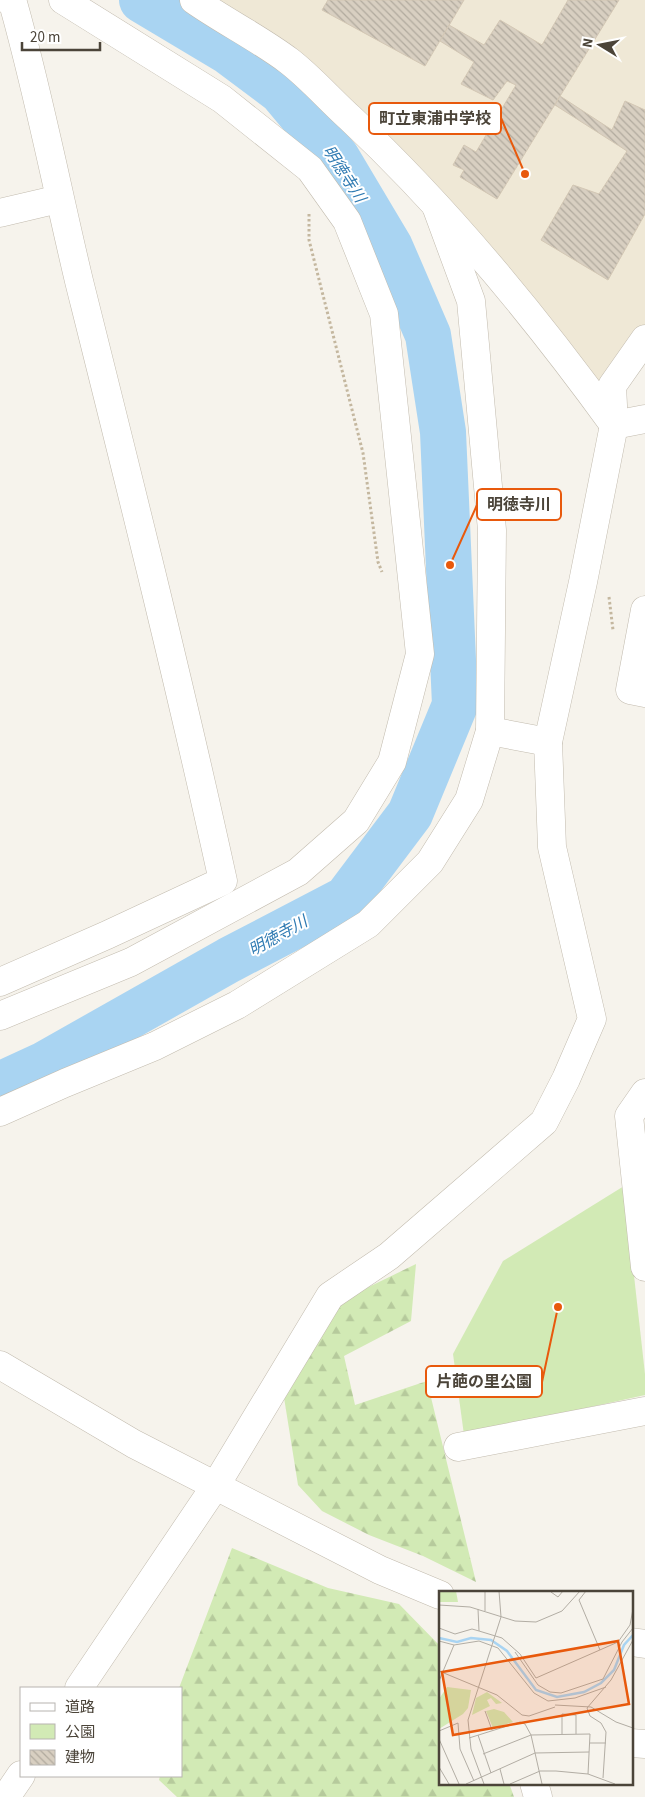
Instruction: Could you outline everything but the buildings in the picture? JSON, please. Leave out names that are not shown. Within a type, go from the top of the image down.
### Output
[{"type":"street","points":[[0,982],[108,935],[223,881],[197,761],[60,199],[23,39],[13,3],[8,0]]},
{"type":"street","points":[[0,1016],[131,962],[298,872],[356,821],[392,762],[420,654],[384,314],[348,221],[310,169],[222,99],[64,0]]},
{"type":"street","points":[[194,0],[289,61],[375,142],[436,206],[518,300],[614,425]]},
{"type":"street","points":[[0,213],[60,199]]},
{"type":"street","points":[[0,1112],[155,1046],[237,1005],[368,924],[430,862],[469,800],[490,731],[492,530],[471,301],[436,206]]},
{"type":"street","points":[[80,1687],[216,1485],[330,1296],[389,1256],[544,1122],[566,1079],[592,1019],[552,847],[548,742],[583,582],[614,425],[612,386],[645,339]]},
{"type":"street","points":[[614,425],[645,419]]},
{"type":"street","points":[[645,610],[630,690],[645,693]]},
{"type":"street","points":[[490,731],[548,742]]},
{"type":"street","points":[[645,1093],[629,1116],[645,1267]]},
{"type":"street","points":[[0,1365],[134,1444],[380,1570],[439,1595]]},
{"type":"street","points":[[458,1447],[645,1411]]},
{"type":"street","points":[[632,1642],[645,1644]]},
{"type":"street","points":[[632,1743],[645,1744]]},
{"type":"street","points":[[0,1792],[7,1797],[20,1776]]},
{"type":"street","points":[[534,1784],[538,1797]]},
{"type":"path","points":[[309,213],[309,240],[363,453],[378,562],[386,579]]},
{"type":"path","points":[[608,591],[614,640]]},
{"type":"shaded area","points":[[194,0],[645,0],[645,339],[612,386],[586,387],[375,142]]},
{"type":"green space","points":[[624,1186],[645,1374],[645,1395],[464,1435],[453,1354],[503,1261]]},
{"type":"green space","points":[[416,1264],[411,1321],[344,1356],[355,1405],[427,1381],[476,1582],[423,1556],[369,1535],[322,1511],[298,1485],[282,1385],[344,1299]]},
{"type":"green space","points":[[232,1548],[328,1588],[399,1604],[439,1645],[439,1784],[509,1784],[514,1797],[177,1797],[159,1780],[160,1777],[182,1777],[182,1687],[179,1687]]},
{"type":"waterway","name":"明徳寺川","points":[[0,1085],[45,1064],[229,960],[346,899],[410,814],[455,705],[443,432],[428,335],[390,247],[337,158],[281,91],[229,52],[142,0]]},
{"type":"place","name":"町立東浦中学校","points":[[525,174]]},
{"type":"place","name":"明徳寺川","points":[[450,565]]},
{"type":"place","name":"片葩の里公園","points":[[558,1307]]}]
